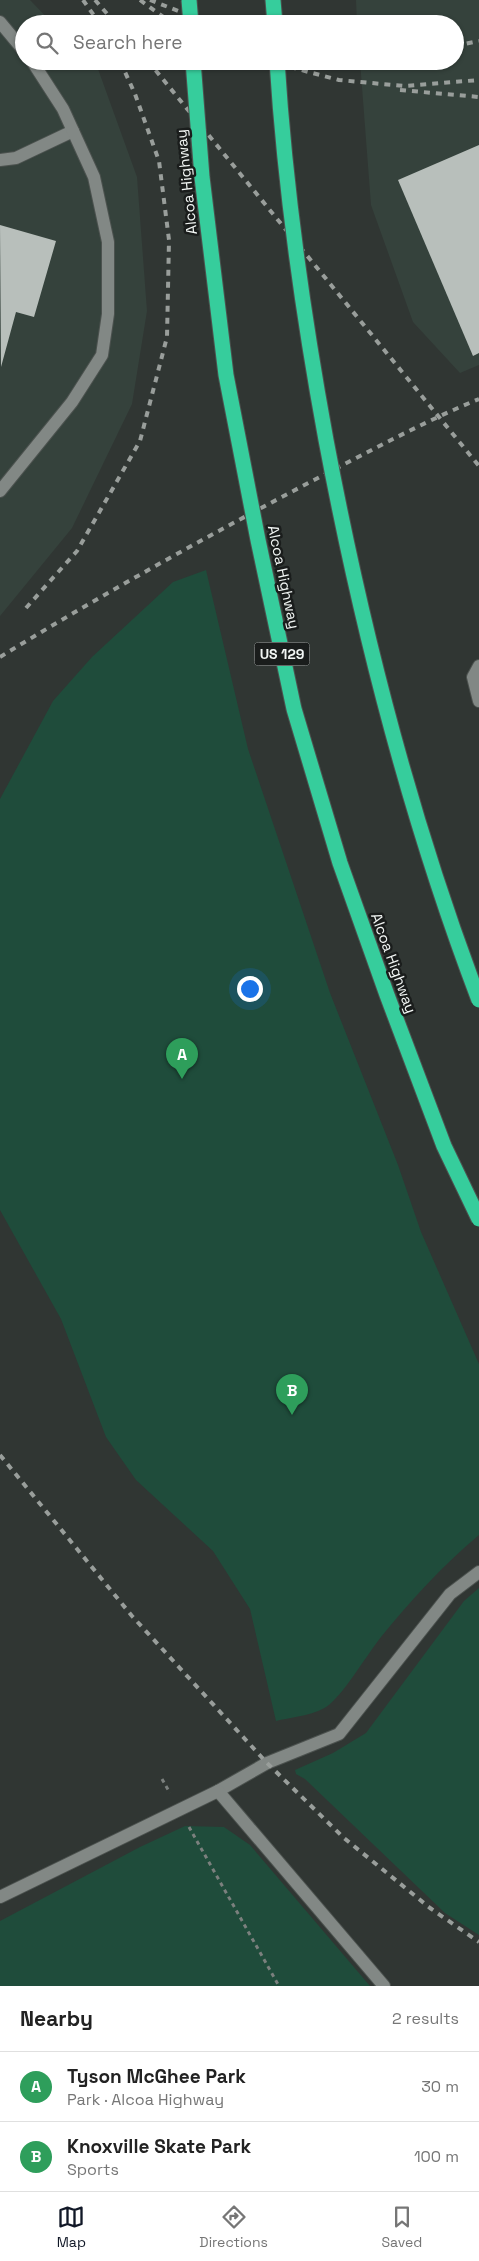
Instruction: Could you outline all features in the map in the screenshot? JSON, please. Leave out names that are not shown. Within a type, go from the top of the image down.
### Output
[{"type":"highway","points":[[189,0],[190,15]]},
{"type":"highway","points":[[273,0],[274,15]]},
{"type":"highway","name":"Alcoa Highway","points":[[194,70],[202,177],[226,375],[258,540],[294,709],[340,863],[381,977],[444,1146],[479,1219]]},
{"type":"highway","points":[[278,70],[282,151],[309,348],[342,526],[375,669],[409,795],[451,926],[479,1000]]},
{"type":"street","points":[[0,22],[15,40]]},
{"type":"street","points":[[0,491],[72,402],[102,355],[108,314],[108,242],[94,177],[63,109],[38,70]]},
{"type":"street","points":[[0,160],[16,158],[73,131]]},
{"type":"street","points":[[479,666],[474,677],[479,700]]},
{"type":"street","points":[[0,1897],[218,1791],[267,1763],[339,1734],[450,1594],[479,1572]]},
{"type":"street","points":[[218,1791],[384,1986]]},
{"type":"path","points":[[162,1779],[279,1986]]},
{"type":"shaded area","points":[[0,0],[30,0],[44,15],[15,15],[15,70],[98,70],[137,177],[147,311],[132,404],[72,528],[0,616]]},
{"type":"shaded area","points":[[356,0],[479,0],[479,365],[460,373],[413,322],[371,205],[361,70],[464,70],[464,15],[357,15]]},
{"type":"green space","points":[[206,570],[248,749],[330,993],[398,1165],[421,1232],[479,1364],[479,1535],[428,1583],[404,1610],[381,1637],[343,1690],[330,1704],[319,1711],[276,1721],[250,1609],[213,1551],[136,1480],[106,1437],[61,1319],[0,1210],[0,799],[53,701],[92,657],[173,582]]},
{"type":"green space","points":[[479,1588],[479,1935],[445,1913],[305,1779],[296,1774],[295,1770],[333,1753],[366,1733],[464,1601]]},
{"type":"green space","points":[[185,1826],[224,1827],[250,1845],[370,1986],[0,1986],[0,1921],[140,1847]]},
{"type":"building","points":[[479,145],[479,353],[473,356],[398,180]]},
{"type":"building","points":[[0,225],[56,241],[34,317],[16,312],[1,367]]},
{"type":"railway","points":[[83,0],[94,15]]},
{"type":"railway","points":[[95,0],[108,15]]},
{"type":"railway","points":[[140,0],[161,15]]},
{"type":"railway","points":[[150,0],[189,15]]},
{"type":"railway","points":[[464,44],[479,41]]},
{"type":"railway","points":[[26,608],[77,551],[140,441],[167,337],[169,240],[159,161],[135,94],[124,70]]},
{"type":"railway","points":[[155,70],[479,466]]},
{"type":"railway","points":[[301,70],[339,80],[404,86],[479,80]]},
{"type":"railway","points":[[400,90],[479,97]]},
{"type":"railway","points":[[0,657],[117,588],[236,522],[397,437],[479,399]]},
{"type":"railway","points":[[0,1455],[132,1616],[267,1763],[344,1838],[430,1908],[479,1942]]},
{"type":"place","name":"Tyson McGhee Park","points":[[182,1079]]},
{"type":"place","name":"Knoxville Skate Park","points":[[292,1415]]}]
